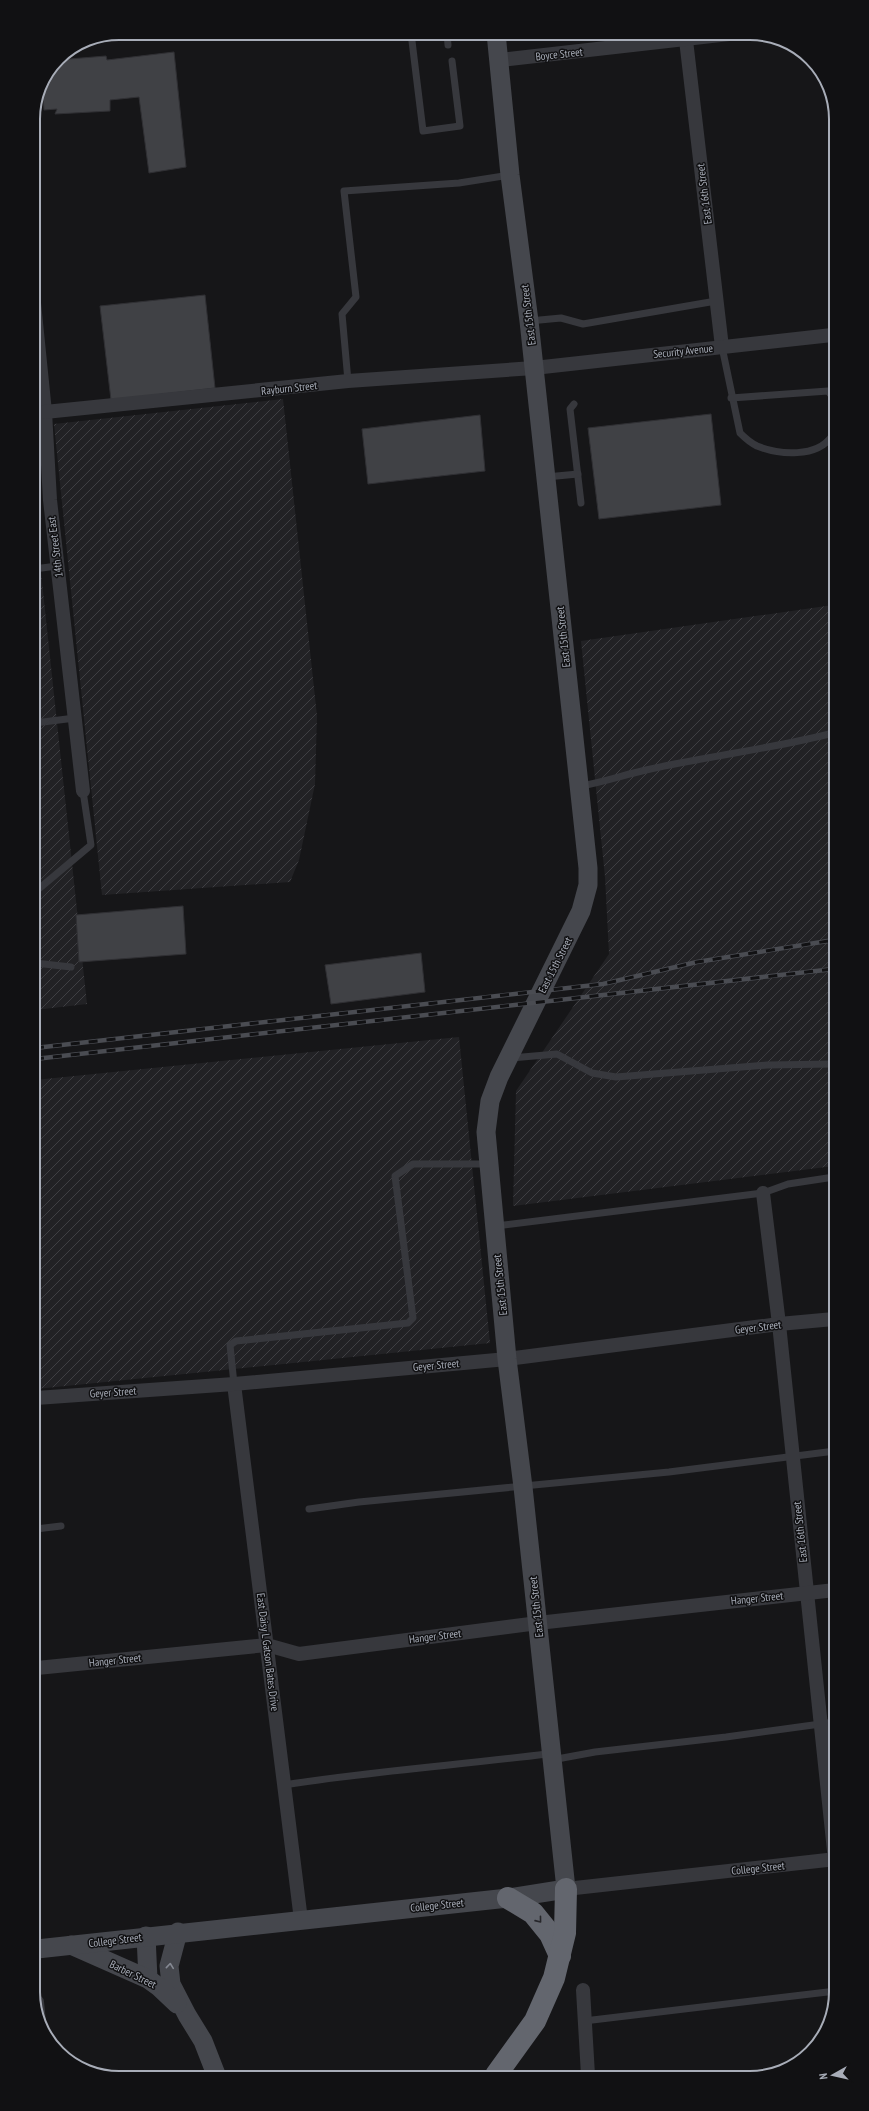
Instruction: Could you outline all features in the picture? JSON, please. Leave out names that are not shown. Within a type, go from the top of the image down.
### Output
[{"type":"highway","points":[[499,2071],[535,2021],[554,1978],[565,1934],[566,1889]]},
{"type":"highway","points":[[508,1898],[533,1913],[550,1934],[560,1956]]},
{"type":"street","name":"East 15th Street","points":[[497,40],[510,175],[529,321],[588,868],[588,885],[573,928],[499,1077],[487,1116],[486,1132],[494,1226],[566,1889]]},
{"type":"street","name":"Boyce Street","points":[[500,60],[686,40]]},
{"type":"street","name":"East 16th Street","points":[[686,40],[722,347]]},
{"type":"street","name":"Security Avenue","points":[[534,368],[829,335]]},
{"type":"street","name":"Rayburn Street","points":[[45,412],[348,381],[534,368]]},
{"type":"street","name":"14th Street East","points":[[40,380],[45,412],[50,500],[83,791]]},
{"type":"street","name":"East 16th Street","points":[[764,1193],[829,1807]]},
{"type":"street","name":"Geyer Street","points":[[40,1398],[234,1384],[508,1358],[779,1324],[829,1319]]},
{"type":"street","name":"East Daisy L Gatson Bates Drive","points":[[234,1384],[301,1920]]},
{"type":"street","name":"Hanger Street","points":[[40,1668],[267,1645],[300,1654],[538,1623],[829,1591]]},
{"type":"street","name":"College Street","points":[[40,1949],[178,1932],[508,1898],[566,1889],[829,1864]]},
{"type":"street","name":"Barber Street","points":[[178,1932],[169,1972],[171,1984],[187,2015],[203,2041],[215,2071]]},
{"type":"street","points":[[146,1936],[148,1980]]},
{"type":"street","name":"Barber Street","points":[[71,1945],[148,1980],[159,1987],[187,2015]]},
{"type":"street","points":[[582,1990],[588,2071]]},
{"type":"lane","points":[[412,40],[423,131],[460,126],[452,61]]},
{"type":"lane","points":[[447,40],[448,45]]},
{"type":"lane","points":[[348,381],[342,314],[356,297],[344,191],[459,183],[510,175]]},
{"type":"lane","points":[[529,321],[561,318],[583,324],[716,301]]},
{"type":"lane","points":[[722,347],[731,398],[740,433],[756,446],[776,453],[800,453],[820,447],[829,439]]},
{"type":"lane","points":[[731,398],[828,391],[829,392]]},
{"type":"lane","points":[[574,404],[570,409],[581,503]]},
{"type":"lane","points":[[546,477],[578,474]]},
{"type":"lane","points":[[40,568],[57,566]]},
{"type":"lane","points":[[40,722],[75,718]]},
{"type":"lane","points":[[579,786],[605,782],[646,770],[799,742],[829,735]]},
{"type":"lane","points":[[40,888],[91,845],[83,791]]},
{"type":"lane","points":[[40,964],[71,968]]},
{"type":"lane","points":[[508,1058],[557,1054],[592,1074],[616,1077],[768,1065],[829,1064]]},
{"type":"lane","points":[[234,1384],[230,1345],[236,1341],[408,1323],[413,1318],[395,1176],[413,1164],[488,1164]]},
{"type":"lane","points":[[494,1226],[764,1193],[788,1184],[829,1178]]},
{"type":"lane","points":[[309,1509],[359,1502],[669,1472],[829,1453]]},
{"type":"lane","points":[[40,1529],[61,1526]]},
{"type":"lane","points":[[284,1785],[361,1773],[472,1764],[547,1754],[557,1759],[595,1752],[829,1723]]},
{"type":"lane","points":[[584,2021],[829,1992]]},
{"type":"shaded area","points":[[283,399],[317,716],[315,784],[299,860],[290,882],[102,895],[54,424]]},
{"type":"shaded area","points":[[40,563],[87,1004],[40,1009]]},
{"type":"shaded area","points":[[829,606],[829,1167],[513,1206],[516,1091],[609,954],[605,877],[581,641]]},
{"type":"shaded area","points":[[459,1037],[490,1343],[40,1389],[40,1079]]},
{"type":"building","points":[[174,52],[186,167],[149,173],[139,97],[110,100],[110,111],[55,114],[57,109],[44,110],[43,98],[48,84],[56,71],[68,59],[106,56],[107,60]]},
{"type":"building","points":[[205,295],[215,388],[111,400],[100,306]]},
{"type":"building","points":[[711,414],[721,505],[599,519],[588,428]]},
{"type":"building","points":[[480,415],[485,471],[368,484],[362,429]]},
{"type":"building","points":[[183,906],[186,954],[79,962],[76,915]]},
{"type":"building","points":[[421,953],[425,992],[331,1004],[325,965]]},
{"type":"railway","points":[[40,1047],[603,984],[697,962],[829,941]]},
{"type":"railway","points":[[40,1058],[829,970]]}]
